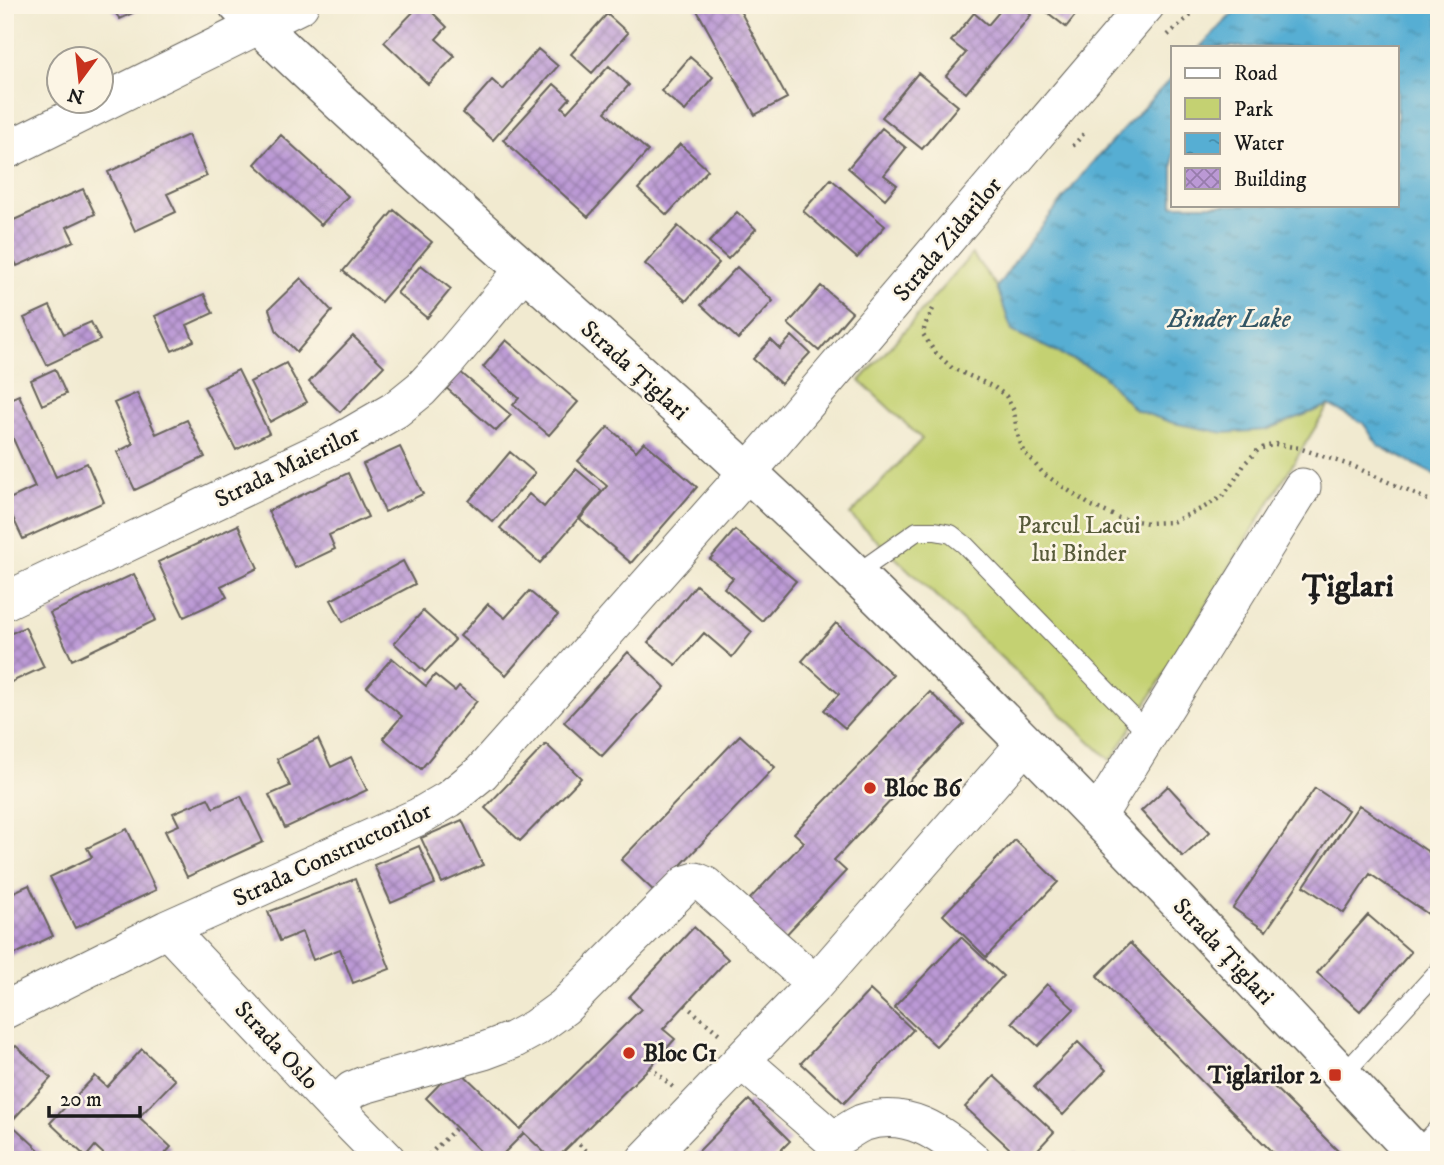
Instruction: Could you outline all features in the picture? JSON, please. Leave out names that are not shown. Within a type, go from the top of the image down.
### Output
[{"type":"street","points":[[5,151],[248,16],[300,5]]},
{"type":"street","name":"Strada Zidarilor","points":[[748,472],[1146,5]]},
{"type":"street","name":"Strada Țiglari","points":[[248,16],[748,472],[856,574],[1097,817],[1342,1076],[1425,1147]]},
{"type":"street","name":"Strada Maierilor","points":[[5,601],[338,443],[395,410],[421,389],[448,360],[523,269]]},
{"type":"street","name":"Strada Constructorilor","points":[[5,1010],[167,929],[418,817],[449,799],[481,773],[748,472]]},
{"type":"street","points":[[1097,817],[1302,487]]},
{"type":"street","points":[[645,1160],[815,984],[1025,744]]},
{"type":"street","points":[[335,1107],[352,1090],[364,1085],[484,1051],[535,1028],[564,1007],[686,884],[696,881],[705,885],[815,984]]},
{"type":"street","name":"Strada Oslo","points":[[167,929],[387,1160]]},
{"type":"street","points":[[744,1058],[824,1150],[862,1124],[888,1119],[914,1122],[934,1130],[972,1160]]},
{"type":"lane","points":[[856,574],[917,531],[951,534],[975,555],[1149,734]]},
{"type":"lane","points":[[1342,1076],[1439,970]]},
{"type":"path","points":[[1161,41],[1202,5]]},
{"type":"path","points":[[1067,152],[1092,123]]},
{"type":"path","points":[[933,309],[923,334],[934,351],[952,368],[982,381],[1006,396],[1014,411],[1023,451],[1044,474],[1090,505],[1119,518],[1148,523],[1172,522],[1203,508],[1223,496],[1246,462],[1259,449],[1275,444],[1299,448],[1355,467],[1439,505]]},
{"type":"path","points":[[685,1005],[744,1058]]},
{"type":"path","points":[[424,1160],[456,1128]]},
{"type":"path","points":[[574,1140],[597,1160]]},
{"type":"green space","name":"Parcul Lacui lui Binder","points":[[972,254],[997,287],[1012,331],[1101,373],[1135,410],[1266,430],[1329,405],[1111,761],[850,515],[922,439],[860,381]]},
{"type":"water","name":"Binder Lake","points":[[1241,5],[1439,5],[1439,477],[1379,446],[1363,423],[1329,405],[1266,430],[1224,433],[1173,423],[1135,410],[1101,373],[1012,331],[997,287],[1090,165],[1171,78],[1171,206],[1398,206],[1398,46],[1201,46]]},
{"type":"building","points":[[109,5],[149,5],[120,19]]},
{"type":"building","points":[[420,5],[425,5],[447,27],[436,39],[455,56],[428,84],[384,42]]},
{"type":"building","points":[[694,5],[737,5],[787,98],[755,115]]},
{"type":"building","points":[[1005,5],[1019,5],[1031,15],[966,93],[946,76],[966,53],[951,41],[974,13],[988,25]]},
{"type":"building","points":[[1038,5],[1078,5],[1081,8],[1066,27]]},
{"type":"building","points":[[607,14],[628,33],[592,73],[571,54]]},
{"type":"building","points":[[538,49],[558,66],[493,140],[463,113],[492,80],[503,90]]},
{"type":"building","points":[[690,57],[713,77],[685,111],[661,91]]},
{"type":"building","points":[[609,66],[629,85],[605,112],[648,151],[588,217],[503,140],[554,84],[570,98],[562,107],[567,112]]},
{"type":"building","points":[[918,73],[958,106],[922,149],[882,117]]},
{"type":"building","points":[[882,128],[906,148],[884,175],[897,185],[885,199],[848,168]]},
{"type":"building","points":[[188,135],[207,176],[167,194],[176,212],[135,231],[108,172]]},
{"type":"building","points":[[281,135],[348,196],[321,225],[255,164]]},
{"type":"building","points":[[680,144],[708,170],[667,215],[638,189]]},
{"type":"building","points":[[831,179],[885,226],[857,258],[803,211]]},
{"type":"building","points":[[83,189],[95,214],[67,227],[74,241],[17,266],[5,240],[5,224]]},
{"type":"building","points":[[394,210],[432,242],[381,302],[343,271]]},
{"type":"building","points":[[737,212],[756,229],[728,259],[709,242]]},
{"type":"building","points":[[678,226],[719,263],[686,301],[645,264]]},
{"type":"building","points":[[421,265],[451,289],[427,318],[397,293]]},
{"type":"building","points":[[737,267],[773,301],[738,339],[701,305]]},
{"type":"building","points":[[301,278],[332,311],[297,352],[277,332],[269,309]]},
{"type":"building","points":[[821,286],[852,312],[819,351],[788,324]]},
{"type":"building","points":[[204,294],[213,313],[187,325],[194,341],[172,351],[155,316]]},
{"type":"building","points":[[50,306],[64,334],[91,322],[100,340],[47,365],[24,318]]},
{"type":"building","points":[[353,336],[384,366],[340,412],[309,382]]},
{"type":"building","points":[[792,336],[810,353],[781,384],[753,359],[771,340],[780,349]]},
{"type":"building","points":[[506,340],[578,402],[549,435],[513,405],[519,398],[483,367]]},
{"type":"building","points":[[286,363],[307,402],[270,422],[250,382]]},
{"type":"building","points":[[55,369],[66,394],[42,405],[31,380]]},
{"type":"building","points":[[238,370],[269,433],[236,450],[204,387]]},
{"type":"building","points":[[459,371],[511,415],[496,431],[445,387]]},
{"type":"building","points":[[137,393],[156,434],[187,420],[205,457],[135,490],[117,452],[133,444],[114,403]]},
{"type":"building","points":[[19,395],[56,477],[87,463],[104,502],[23,539],[5,501],[35,487],[5,421],[5,401]]},
{"type":"building","points":[[608,427],[636,451],[644,442],[697,487],[631,563],[580,519],[607,486],[578,461]]},
{"type":"building","points":[[400,447],[423,494],[385,512],[363,464]]},
{"type":"building","points":[[510,452],[535,473],[493,522],[469,501]]},
{"type":"building","points":[[576,469],[602,491],[540,563],[500,528],[529,494],[544,507]]},
{"type":"building","points":[[348,473],[368,517],[329,535],[335,549],[295,568],[268,511]]},
{"type":"building","points":[[238,525],[258,568],[221,586],[227,597],[184,617],[158,562]]},
{"type":"building","points":[[735,530],[796,581],[762,621],[724,588],[733,578],[710,559]]},
{"type":"building","points":[[403,561],[415,584],[343,622],[331,600]]},
{"type":"building","points":[[134,574],[156,620],[72,660],[50,613]]},
{"type":"building","points":[[696,585],[752,632],[732,657],[704,633],[676,665],[648,642]]},
{"type":"building","points":[[529,591],[558,615],[506,675],[460,636],[488,604],[505,618]]},
{"type":"building","points":[[423,611],[455,640],[425,672],[394,643]]},
{"type":"building","points":[[836,623],[893,675],[845,728],[824,710],[839,694],[802,661]]},
{"type":"building","points":[[25,627],[44,667],[5,685],[5,636]]},
{"type":"building","points":[[628,652],[665,687],[602,756],[564,722]]},
{"type":"building","points":[[392,658],[426,686],[435,675],[455,691],[459,686],[477,701],[421,769],[383,738],[402,716],[367,687]]},
{"type":"building","name":"Bloc B6","points":[[930,692],[964,724],[834,860],[846,871],[781,940],[744,905],[804,842],[794,833]]},
{"type":"building","points":[[740,735],[775,767],[655,892],[621,860]]},
{"type":"building","points":[[318,739],[331,767],[351,757],[367,790],[285,828],[269,795],[290,786],[277,759]]},
{"type":"building","points":[[546,744],[581,778],[520,841],[485,808]]},
{"type":"building","points":[[1168,786],[1210,832],[1183,857],[1141,811]]},
{"type":"building","points":[[1315,788],[1348,810],[1266,931],[1233,908]]},
{"type":"building","points":[[241,796],[263,842],[187,877],[165,831],[179,825],[173,813],[208,798],[213,808]]},
{"type":"building","points":[[1359,805],[1439,859],[1439,904],[1431,916],[1370,874],[1344,913],[1304,886]]},
{"type":"building","points":[[462,820],[483,865],[442,883],[421,838]]},
{"type":"building","points":[[127,829],[156,890],[75,928],[50,877],[92,857],[87,848]]},
{"type":"building","points":[[1015,840],[1058,882],[986,957],[943,915]]},
{"type":"building","points":[[419,846],[435,884],[391,903],[374,865]]},
{"type":"building","points":[[355,879],[390,969],[353,983],[340,949],[313,960],[302,932],[280,941],[268,912]]},
{"type":"building","points":[[29,885],[53,936],[5,959],[5,896]]},
{"type":"building","points":[[1368,915],[1411,952],[1360,1011],[1317,973]]},
{"type":"building","name":"Bloc C1","points":[[694,927],[728,959],[663,1029],[675,1039],[555,1160],[524,1133],[497,1160],[489,1160],[426,1098],[456,1067],[520,1129],[641,1009],[629,997]]},
{"type":"building","points":[[961,937],[1003,976],[936,1046],[894,1007]]},
{"type":"building","points":[[1130,943],[1347,1160],[1280,1160],[1097,976]]},
{"type":"building","points":[[1047,984],[1074,1009],[1038,1046],[1012,1022]]},
{"type":"building","points":[[870,990],[913,1030],[844,1103],[801,1063]]},
{"type":"building","points":[[1078,1042],[1106,1070],[1063,1115],[1034,1087]]},
{"type":"building","points":[[16,1046],[51,1078],[10,1123],[50,1160],[5,1160],[5,1057]]},
{"type":"building","points":[[142,1049],[175,1080],[139,1117],[171,1147],[163,1156],[168,1160],[110,1160],[95,1146],[86,1157],[50,1123],[95,1076],[107,1087]]},
{"type":"building","points":[[994,1076],[1054,1132],[1028,1160],[1022,1160],[965,1107]]},
{"type":"building","points":[[749,1100],[790,1141],[771,1160],[690,1160]]},
{"type":"building","points":[[1075,1152],[1084,1160],[1068,1160]]},
{"type":"place","name":"Bloc B6","points":[[870,788]]},
{"type":"place","name":"Bloc C1","points":[[629,1053]]},
{"type":"place","name":"Tiglarilor 2","points":[[1335,1075]]},
{"type":"district","name":"Țiglari","points":[[1348,585]]}]
